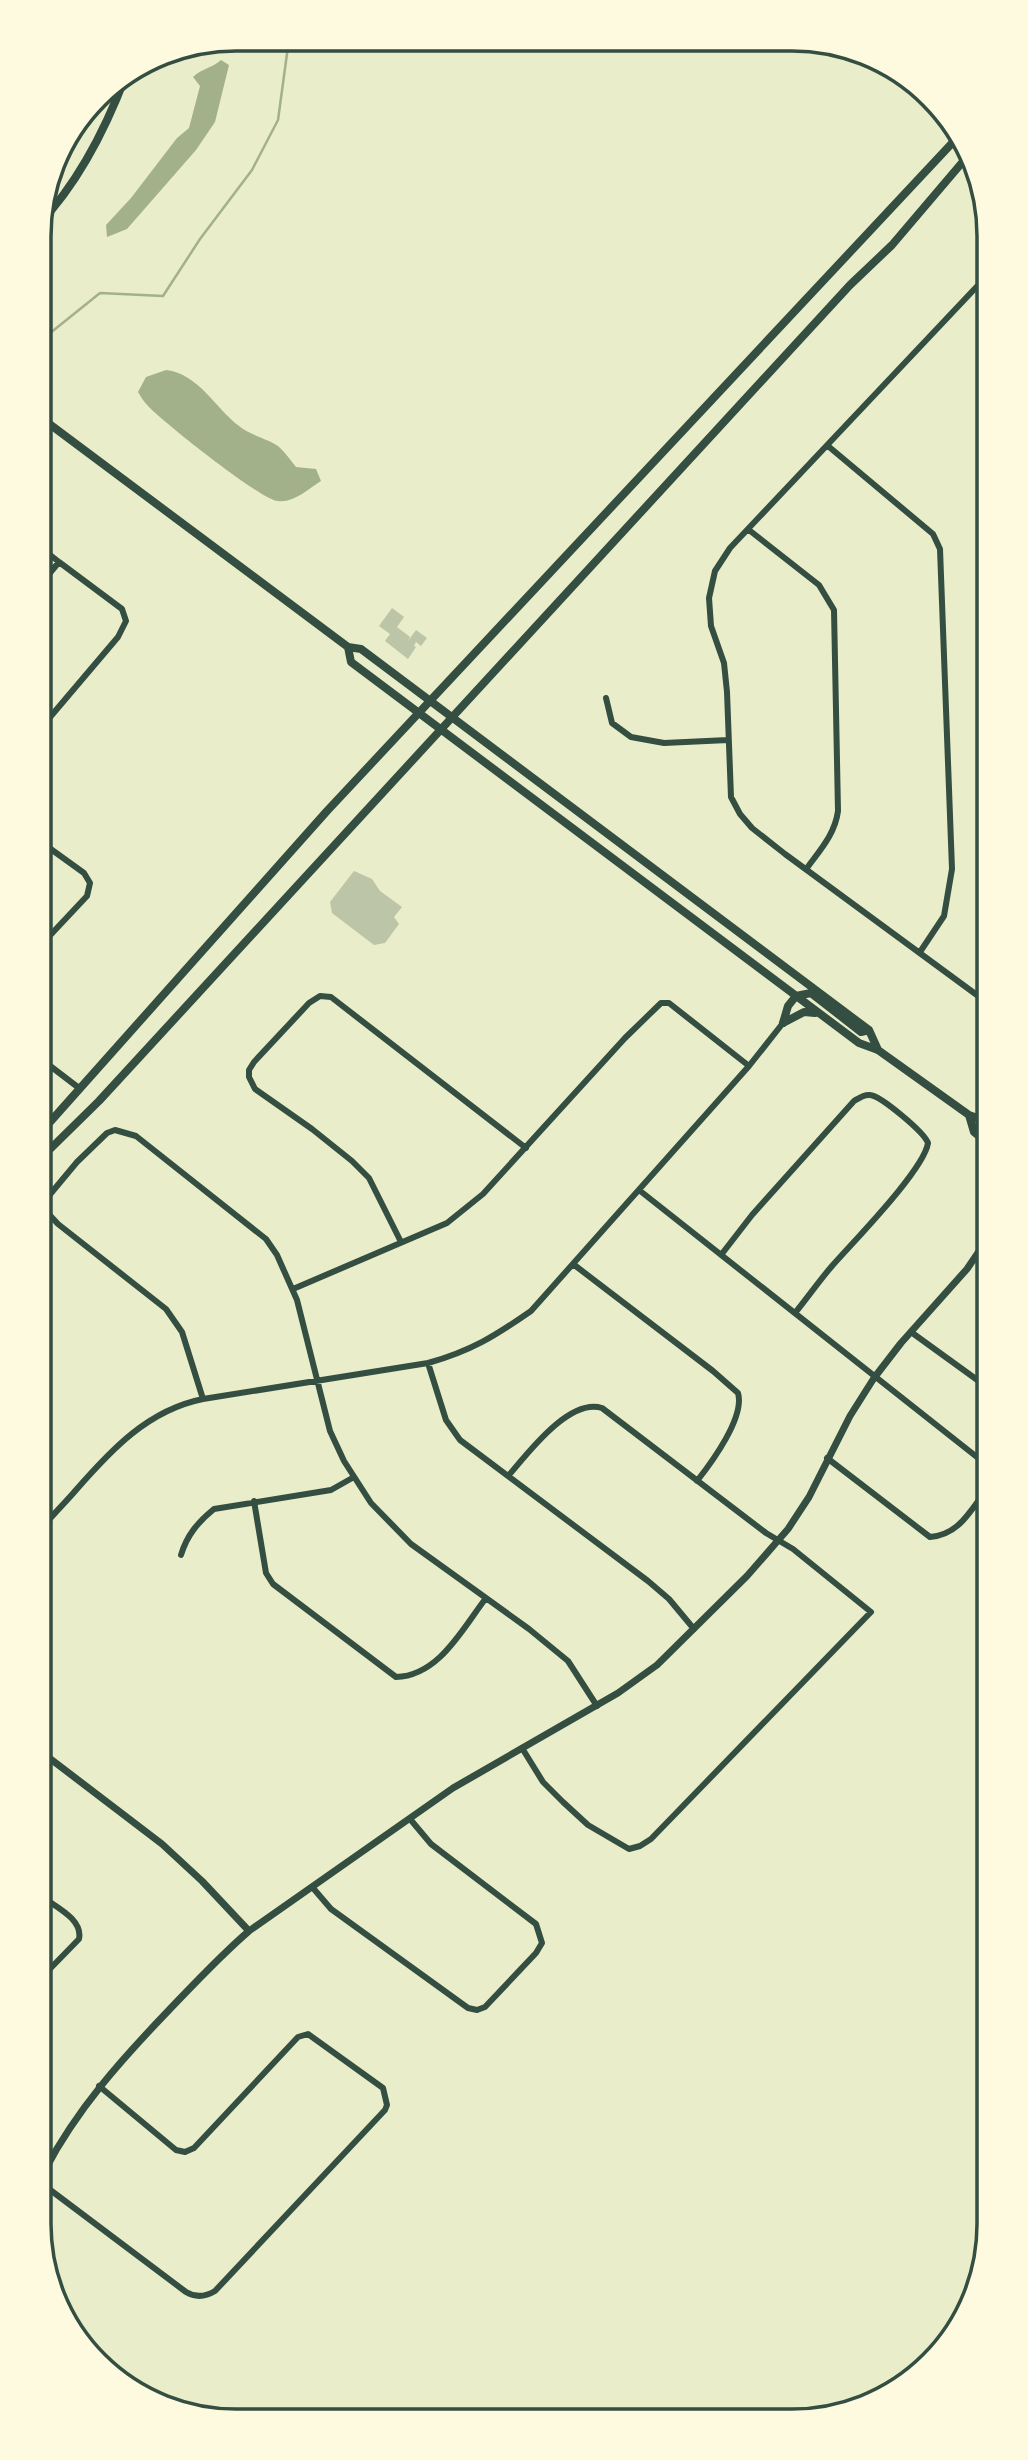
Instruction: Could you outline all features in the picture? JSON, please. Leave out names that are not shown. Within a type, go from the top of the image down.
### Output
[{"type":"main road","points":[[53,205],[76,176],[120,92]]},
{"type":"main road","points":[[51,1121],[279,864],[418,713],[952,143]]},
{"type":"main road","points":[[51,1148],[99,1101],[850,285],[892,245],[962,163]]},
{"type":"main road","points":[[51,425],[348,647],[361,649],[430,700],[869,1030],[878,1050]]},
{"type":"main road","points":[[348,647],[351,662],[796,996],[859,1043],[878,1050],[969,1115],[977,1118]]},
{"type":"main road","points":[[650,886],[660,873]]},
{"type":"main road","points":[[783,1023],[788,1006],[796,996],[811,993],[861,1032],[869,1030]]},
{"type":"main road","points":[[783,1023],[804,1012],[813,1012],[835,1028],[841,1029]]},
{"type":"main road","points":[[969,1115],[977,1134]]},
{"type":"street","points":[[977,286],[730,548],[715,571],[709,598],[711,626],[724,663],[731,797],[740,814],[752,828],[977,995]]},
{"type":"street","points":[[828,446],[933,534],[940,549],[951,869],[944,916],[920,952]]},
{"type":"street","points":[[749,530],[819,585],[834,610],[837,824],[807,868]]},
{"type":"street","points":[[51,556],[122,609],[126,621],[118,637],[51,716]]},
{"type":"street","points":[[51,572],[59,562]]},
{"type":"street","points":[[606,698],[612,723],[631,737],[664,743],[728,740]]},
{"type":"street","points":[[51,849],[84,873],[90,883],[87,897],[51,935]]},
{"type":"street","points":[[401,1242],[369,1178],[312,1129],[255,1089],[249,1077],[249,1070],[254,1062],[309,1003],[320,996],[331,997],[526,1148]]},
{"type":"street","points":[[293,1289],[447,1223],[484,1194],[625,1038],[661,1003],[669,1003],[749,1066]]},
{"type":"street","points":[[51,1513],[113,1448],[170,1409],[203,1399],[428,1363],[451,1357],[491,1339],[531,1311],[749,1066],[783,1023]]},
{"type":"street","points":[[51,1067],[79,1088]]},
{"type":"street","points":[[721,1255],[752,1214],[861,1096],[867,1094],[877,1098],[923,1134],[928,1143],[927,1148],[903,1185],[795,1313]]},
{"type":"street","points":[[51,1193],[107,1133],[125,1131],[136,1136],[266,1239],[293,1289],[330,1432],[371,1503],[411,1544],[568,1661],[597,1706]]},
{"type":"street","points":[[639,1190],[977,1457]]},
{"type":"street","points":[[51,1218],[166,1309],[182,1332],[203,1399]]},
{"type":"street","points":[[51,2159],[68,2129],[99,2086],[201,1976],[249,1931],[453,1788],[597,1706],[657,1665],[694,1629],[747,1576],[788,1529],[802,1509],[849,1416],[874,1378],[977,1254]]},
{"type":"street","points":[[573,1264],[738,1393],[738,1410],[716,1457],[697,1480]]},
{"type":"street","points":[[911,1332],[977,1380]]},
{"type":"street","points":[[428,1363],[446,1420],[460,1440],[648,1581],[669,1599],[694,1629]]},
{"type":"street","points":[[509,1475],[540,1440],[566,1417],[583,1407],[602,1408],[793,1549],[871,1612],[651,1839],[640,1846],[629,1849],[588,1825],[543,1782],[522,1748]]},
{"type":"street","points":[[827,1458],[930,1538],[949,1533],[958,1527],[977,1502]]},
{"type":"street","points":[[181,1555],[186,1539],[214,1509],[331,1490],[354,1477]]},
{"type":"street","points":[[254,1501],[266,1573],[273,1584],[396,1677],[421,1673],[441,1657],[486,1598]]},
{"type":"street","points":[[51,1759],[162,1844],[202,1881],[249,1931]]},
{"type":"street","points":[[313,1888],[331,1909],[468,2007],[477,2010],[485,2007],[536,1953],[542,1943],[541,1934],[536,1924],[431,1844],[410,1819]]},
{"type":"street","points":[[51,1903],[75,1921],[81,1932],[79,1939],[51,1968]]},
{"type":"street","points":[[51,2191],[186,2292],[205,2296],[215,2291],[387,2105],[383,2088],[308,2034],[298,2037],[194,2148],[185,2152],[176,2150],[99,2086]]},
{"type":"shaded area","points":[[221,60],[229,65],[215,122],[196,150],[127,229],[107,237],[106,225],[131,198],[177,138],[189,128],[200,86],[193,77]]},
{"type":"shaded area","points":[[166,370],[188,378],[230,419],[278,446],[296,467],[316,469],[321,481],[295,498],[278,501],[233,475],[172,427],[141,398],[138,392],[146,377]]},
{"type":"building","points":[[392,608],[404,617],[397,627],[410,637],[408,641],[416,630],[427,638],[421,646],[416,642],[416,647],[408,659],[385,641],[390,634],[379,626]]},
{"type":"building","points":[[354,871],[372,879],[380,891],[402,907],[394,917],[399,924],[385,943],[374,945],[332,913],[330,902]]},
{"type":"waterway","points":[[51,332],[100,293],[163,296],[200,239],[252,170],[278,120],[287,51]]}]
